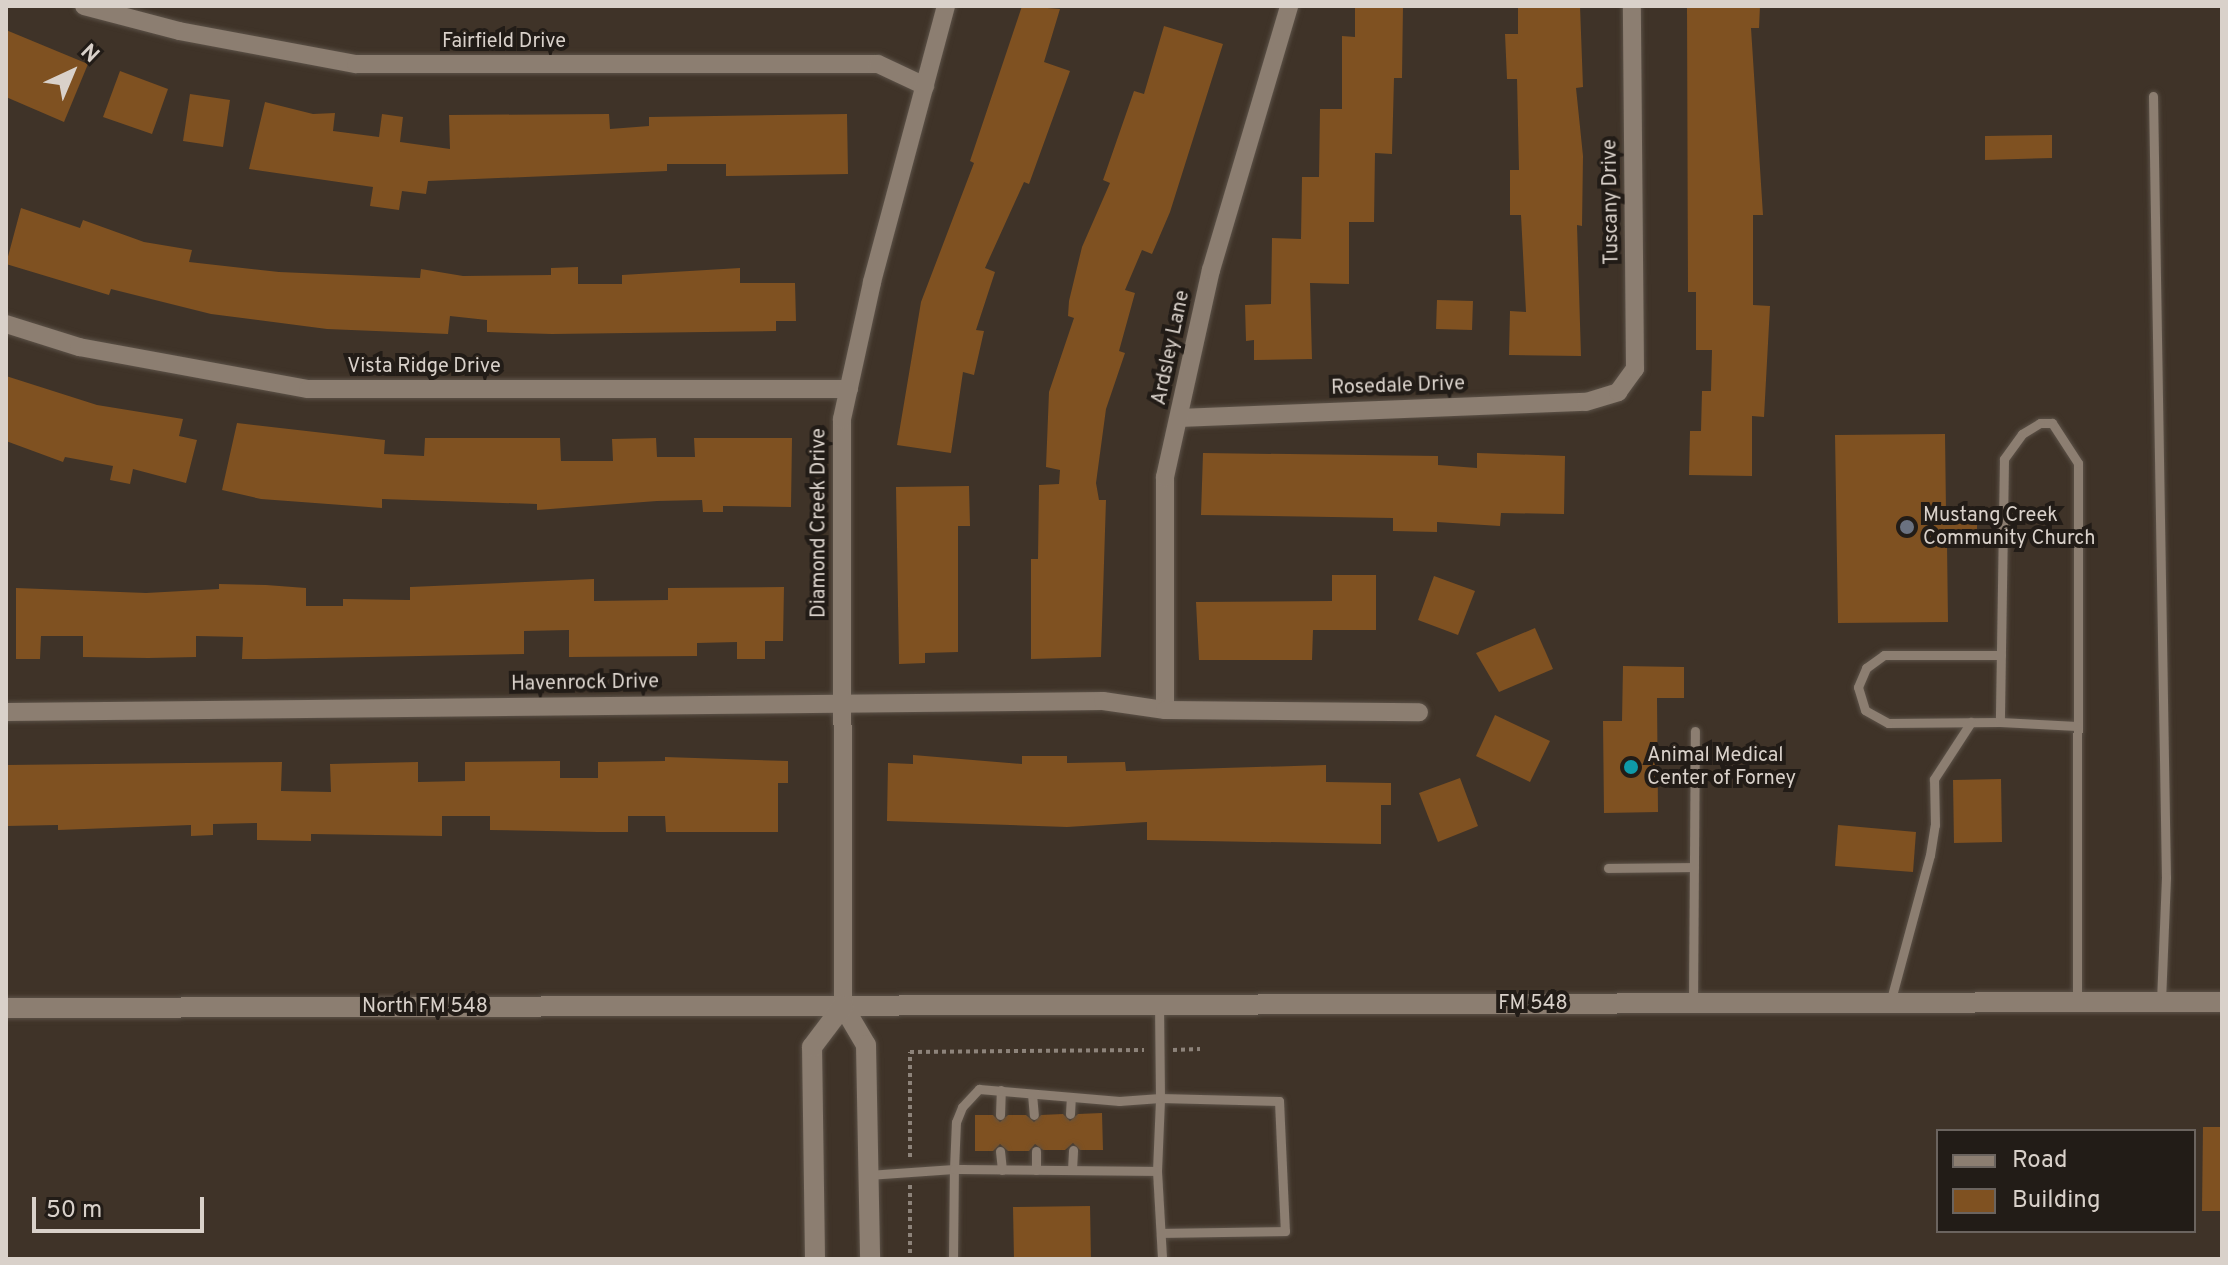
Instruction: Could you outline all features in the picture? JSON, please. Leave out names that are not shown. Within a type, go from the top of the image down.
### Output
[{"type":"main road","name":"FM 548","points":[[843,1006],[2222,1002]]},
{"type":"main road","name":"North FM 548","points":[[6,1008],[843,1006]]},
{"type":"main road","points":[[815,1259],[812,1047],[843,1006],[866,1045],[870,1259]]},
{"type":"street","name":"Fairfield Drive","points":[[84,6],[179,31],[356,64],[878,64],[925,86]]},
{"type":"street","name":"Diamond Creek Drive","points":[[843,1006],[842,419],[946,6]]},
{"type":"street","name":"Ardsley Lane","points":[[1165,710],[1165,477],[1211,270],[1289,6]]},
{"type":"street","name":"Tuscany Drive","points":[[1618,392],[1635,369],[1632,6]]},
{"type":"street","name":"Vista Ridge Drive","points":[[6,324],[79,347],[308,389],[849,389]]},
{"type":"street","name":"Rosedale Drive","points":[[1179,418],[1586,402],[1618,392]]},
{"type":"street","name":"Havenrock Drive","points":[[6,712],[1103,701],[1165,710],[1419,712]]},
{"type":"lane","points":[[2153,96],[2166,877],[2161,1002]]},
{"type":"lane","points":[[2000,722],[2004,459],[2022,434],[2052,423],[2078,463],[2077,1003]]},
{"type":"lane","points":[[2001,655],[1884,655],[1866,668],[1858,687],[1865,710],[1888,723],[2000,722],[2077,726]]},
{"type":"lane","points":[[1890,1003],[1930,855],[1937,768],[1971,722]]},
{"type":"lane","points":[[1693,1003],[1695,731]]},
{"type":"lane","points":[[1608,868],[1694,867]]},
{"type":"lane","points":[[1159,1005],[1157,1171],[1162,1259]]},
{"type":"lane","points":[[953,1259],[954,1169],[962,1107],[979,1089],[1071,1097],[1279,1101],[1285,1231],[1162,1233]]},
{"type":"lane","points":[[1000,1115],[1001,1090]]},
{"type":"lane","points":[[1032,1094],[1034,1115]]},
{"type":"lane","points":[[1070,1114],[1071,1097]]},
{"type":"lane","points":[[1072,1170],[1073,1150]]},
{"type":"lane","points":[[1000,1151],[1002,1170]]},
{"type":"lane","points":[[1036,1151],[1036,1170]]},
{"type":"lane","points":[[868,1175],[954,1169],[1157,1171]]},
{"type":"building","points":[[1022,6],[1060,9],[1044,62],[1070,71],[1029,184],[1024,182],[985,268],[995,272],[976,330],[984,331],[974,375],[963,372],[951,453],[897,445],[921,302],[974,163],[970,161]]},
{"type":"building","points":[[1355,6],[1403,6],[1402,78],[1394,78],[1392,154],[1375,153],[1374,222],[1349,222],[1349,284],[1310,283],[1312,359],[1254,360],[1254,340],[1246,341],[1245,305],[1271,304],[1272,238],[1301,239],[1302,177],[1319,177],[1320,109],[1342,109],[1342,36],[1355,37]]},
{"type":"building","points":[[1518,6],[1580,6],[1583,87],[1576,88],[1583,156],[1582,226],[1577,225],[1581,356],[1509,355],[1510,311],[1526,312],[1521,215],[1510,215],[1510,170],[1519,170],[1517,79],[1507,79],[1505,34],[1518,34]]},
{"type":"building","points":[[1687,6],[1760,6],[1759,28],[1751,28],[1763,215],[1753,215],[1753,305],[1770,306],[1764,417],[1752,416],[1752,476],[1689,475],[1690,431],[1701,431],[1702,391],[1711,391],[1712,350],[1696,350],[1696,292],[1688,292]]},
{"type":"building","points":[[1164,26],[1223,44],[1170,212],[1152,254],[1142,250],[1125,290],[1135,293],[1119,351],[1125,353],[1106,409],[1096,483],[1099,500],[1106,500],[1101,657],[1031,659],[1031,559],[1038,559],[1039,485],[1059,484],[1060,470],[1046,467],[1049,392],[1074,318],[1068,316],[1069,301],[1082,247],[1110,183],[1103,180],[1134,91],[1144,94]]},
{"type":"building","points":[[6,30],[88,64],[64,122],[6,97]]},
{"type":"building","points":[[120,71],[168,89],[152,134],[103,117]]},
{"type":"building","points":[[190,94],[230,100],[223,147],[183,141]]},
{"type":"building","points":[[265,102],[313,114],[335,113],[333,131],[379,137],[382,114],[403,117],[400,142],[450,149],[449,115],[609,114],[610,129],[649,126],[649,117],[847,114],[848,174],[726,176],[726,164],[667,164],[667,171],[428,181],[426,194],[402,191],[399,210],[370,206],[373,187],[249,169]]},
{"type":"building","points":[[2052,135],[2052,158],[1985,160],[1985,136]]},
{"type":"building","points":[[21,208],[80,228],[83,220],[144,242],[192,250],[189,262],[279,272],[420,278],[421,269],[463,276],[551,275],[551,268],[578,267],[578,284],[622,284],[622,275],[740,268],[740,283],[795,283],[796,321],[776,321],[776,331],[552,334],[487,332],[487,320],[450,316],[448,334],[327,329],[211,314],[111,289],[109,295],[6,264]]},
{"type":"building","points":[[1437,300],[1473,301],[1472,330],[1436,329]]},
{"type":"building","points":[[6,376],[97,405],[183,419],[179,436],[197,440],[186,483],[133,469],[130,484],[110,480],[113,466],[65,457],[63,462],[6,441]]},
{"type":"building","points":[[237,423],[385,440],[384,454],[424,456],[425,438],[560,438],[561,461],[613,461],[612,439],[656,438],[657,457],[695,457],[694,438],[792,438],[791,507],[723,506],[723,512],[703,512],[702,500],[537,510],[537,504],[382,499],[382,508],[261,499],[222,490]]},
{"type":"building","name":"Mustang Creek Community Church","points":[[1945,434],[1946,511],[1977,511],[1977,543],[1947,543],[1948,622],[1838,623],[1835,435]]},
{"type":"building","points":[[1203,453],[1438,456],[1438,465],[1477,468],[1477,453],[1565,456],[1564,514],[1501,513],[1500,526],[1437,522],[1437,532],[1393,531],[1393,518],[1201,515]]},
{"type":"building","points":[[969,486],[970,526],[958,526],[958,652],[925,653],[925,663],[899,664],[896,487]]},
{"type":"building","points":[[1332,575],[1376,575],[1376,630],[1313,630],[1312,660],[1199,660],[1196,602],[1332,601]]},
{"type":"building","points":[[1434,576],[1475,591],[1458,635],[1418,620]]},
{"type":"building","points":[[594,579],[594,601],[668,600],[668,588],[784,587],[783,641],[765,641],[765,659],[737,659],[737,642],[697,643],[697,656],[569,657],[569,630],[524,631],[524,654],[242,659],[243,637],[196,636],[196,657],[148,658],[83,657],[83,636],[41,636],[40,659],[16,659],[16,588],[146,593],[219,589],[219,584],[266,585],[306,588],[306,606],[343,606],[343,599],[410,600],[410,587]]},
{"type":"building","points":[[1535,628],[1553,669],[1499,692],[1476,653]]},
{"type":"building","name":"Animal Medical Center of Forney","points":[[1623,666],[1684,667],[1684,698],[1657,698],[1658,812],[1604,813],[1603,721],[1622,721]]},
{"type":"building","points":[[1495,715],[1550,741],[1530,782],[1476,756]]},
{"type":"building","points":[[913,755],[1022,764],[1022,756],[1067,756],[1067,763],[1125,762],[1126,771],[1326,765],[1326,782],[1391,783],[1391,805],[1381,805],[1381,844],[1147,840],[1147,822],[1067,827],[887,821],[888,763],[913,764]]},
{"type":"building","points":[[665,757],[788,761],[788,783],[778,783],[778,832],[666,832],[665,816],[628,816],[628,832],[598,832],[490,830],[490,816],[442,816],[442,836],[311,834],[311,841],[257,840],[257,823],[213,824],[213,835],[191,836],[191,825],[58,830],[58,825],[6,826],[6,765],[282,762],[281,791],[331,792],[330,764],[418,762],[418,782],[465,781],[465,762],[560,761],[560,778],[598,778],[598,762],[665,761]]},
{"type":"building","points":[[1460,778],[1478,826],[1438,842],[1419,793]]},
{"type":"building","points":[[2001,779],[2002,842],[1954,843],[1953,780]]},
{"type":"building","points":[[1838,825],[1916,832],[1913,872],[1835,866]]},
{"type":"building","points":[[1102,1113],[1103,1150],[1080,1150],[1073,1143],[1065,1150],[1043,1150],[1035,1144],[1029,1151],[1008,1151],[1000,1144],[993,1151],[975,1151],[975,1115],[993,1115],[1000,1122],[1008,1115],[1026,1115],[1034,1122],[1041,1115],[1063,1114],[1070,1121],[1078,1114]]},
{"type":"building","points":[[2203,1127],[2222,1127],[2222,1211],[2202,1211]]},
{"type":"building","points":[[1090,1206],[1091,1259],[1014,1259],[1013,1207]]},
{"type":"place","name":"Mustang Creek Community Church","points":[[1907,527]]},
{"type":"place","name":"Animal Medical Center of Forney","points":[[1631,767]]}]
